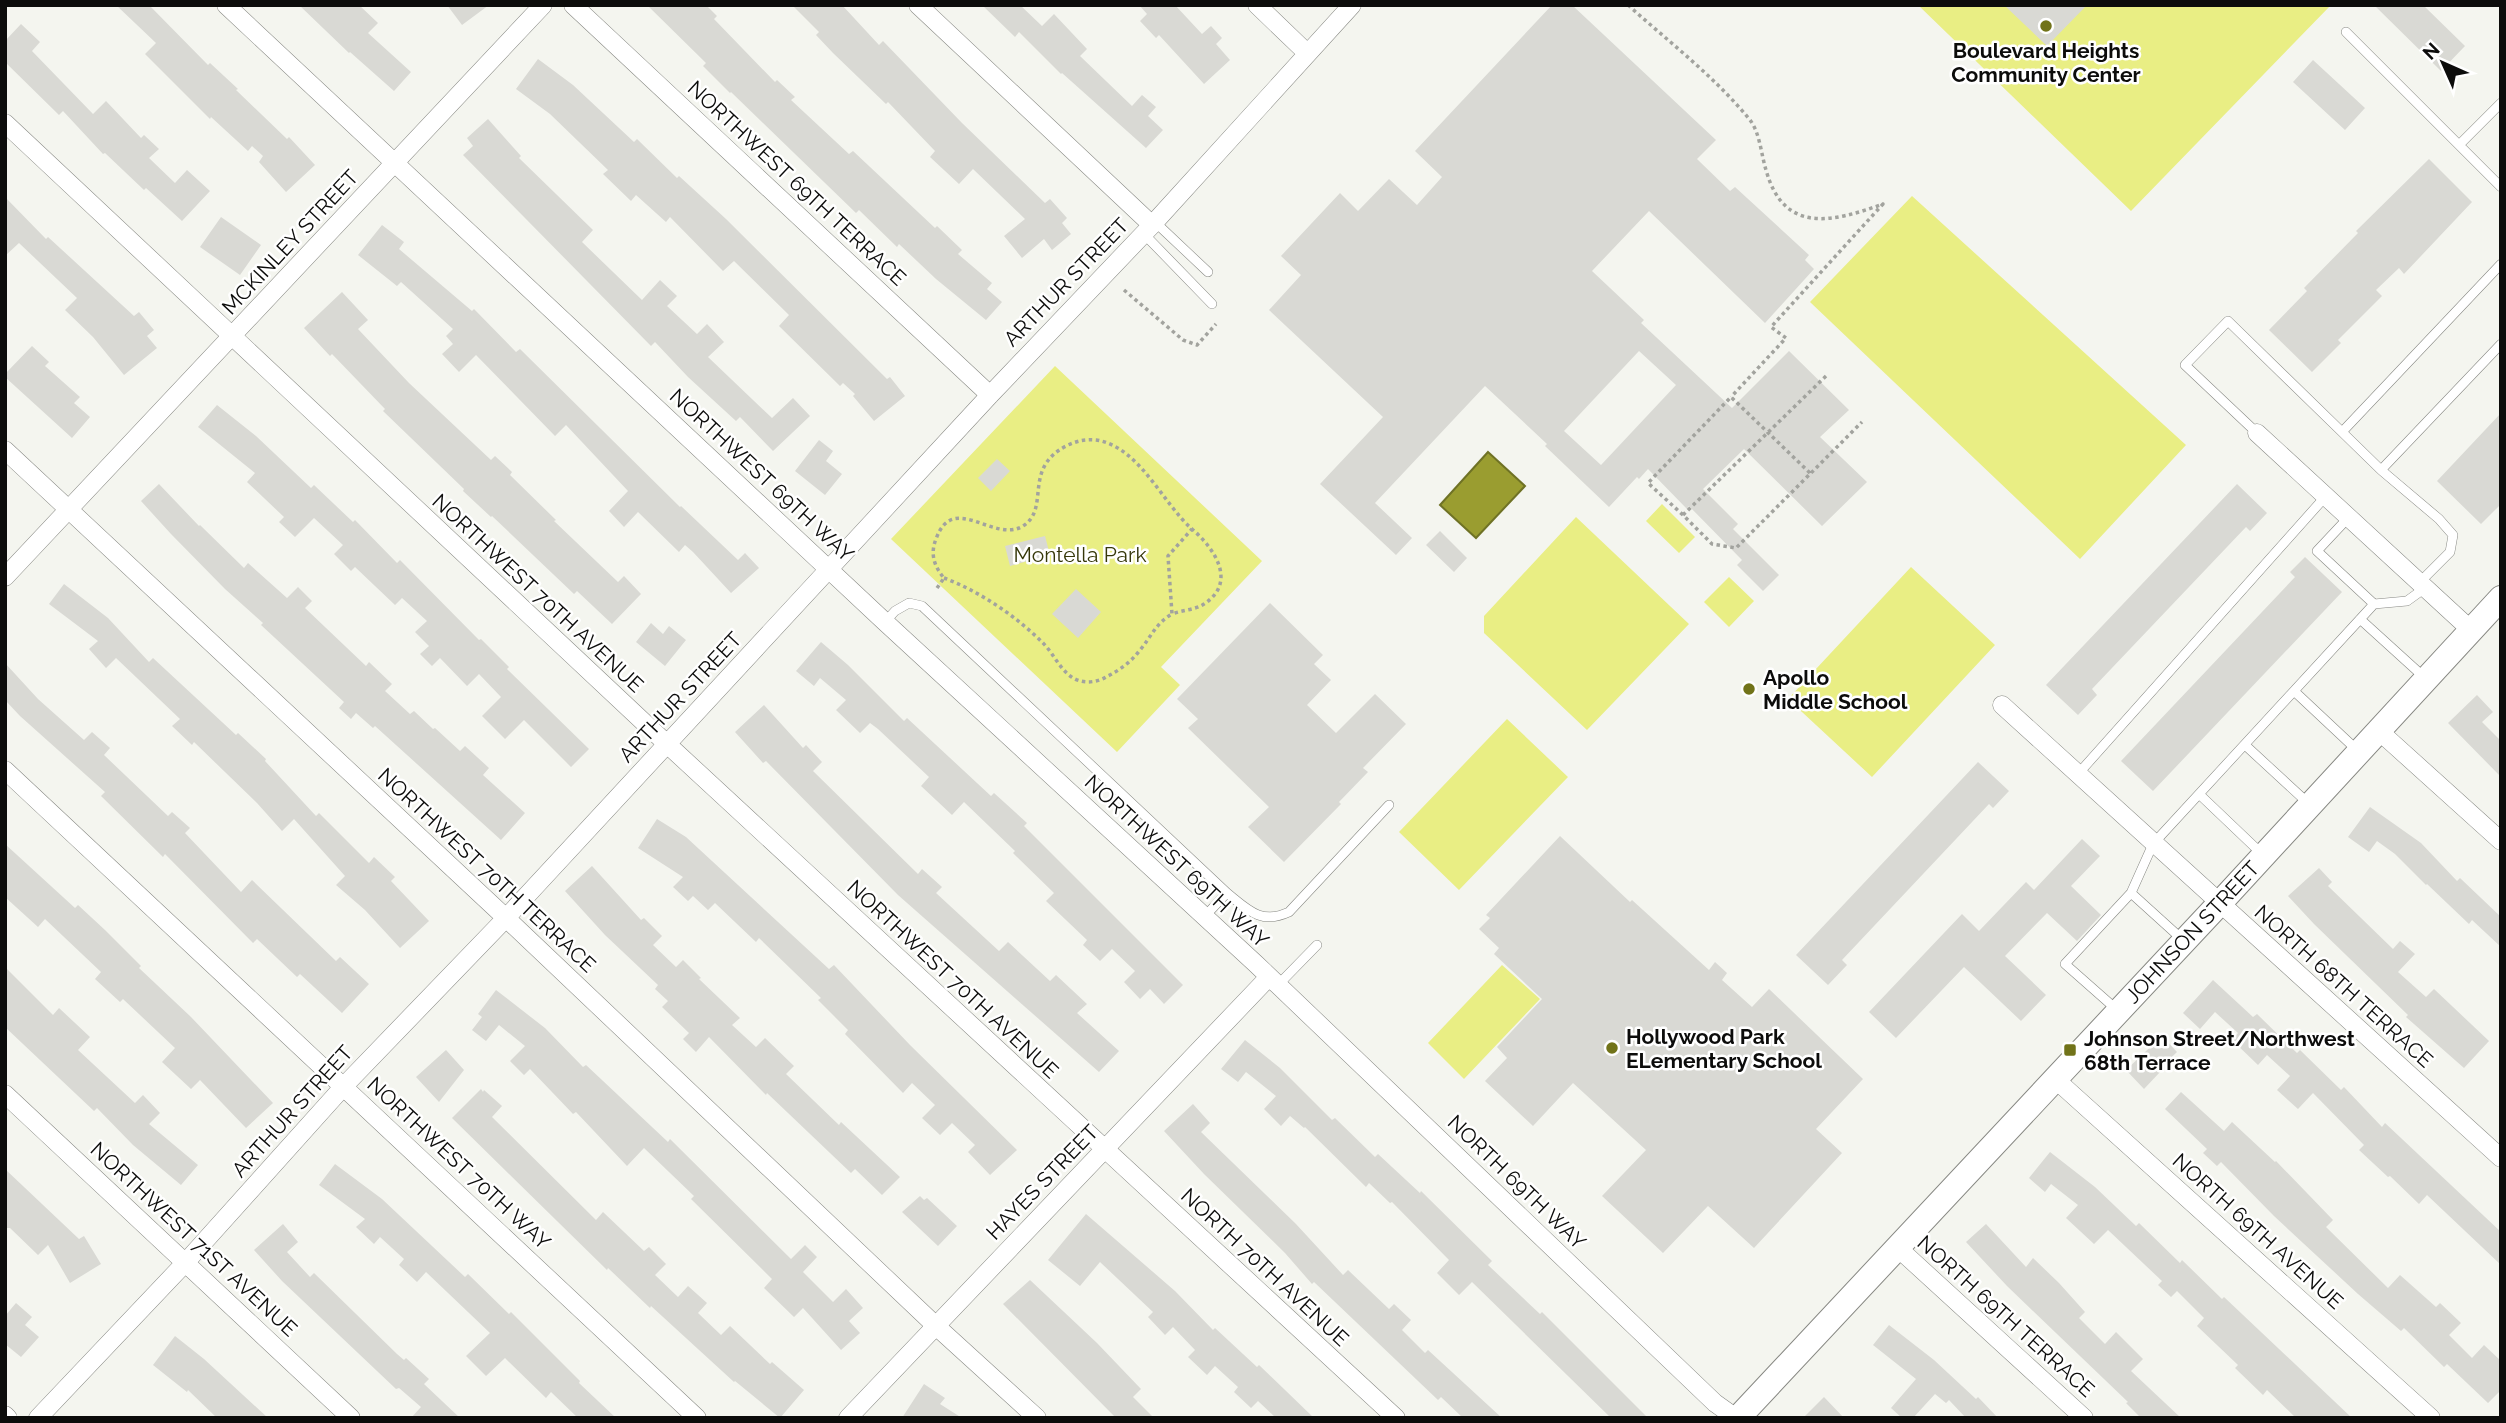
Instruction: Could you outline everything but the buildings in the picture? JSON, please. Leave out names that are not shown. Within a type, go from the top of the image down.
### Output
[{"type":"street","name":"NORTHWEST 69TH WAY","points":[[226,5],[1273,982]]},
{"type":"street","name":"MCKINLEY STREET","points":[[5,578],[544,5]]},
{"type":"street","name":"NORTHWEST 69TH TERRACE","points":[[573,5],[990,395]]},
{"type":"street","points":[[918,5],[1150,227]]},
{"type":"street","points":[[1257,5],[1307,53]]},
{"type":"street","name":"ARTHUR STREET","points":[[38,1418],[185,1263],[344,1086],[506,918],[990,395],[1150,227],[1352,5]]},
{"type":"street","name":"NORTHWEST 70TH AVENUE","points":[[5,123],[1104,1150]]},
{"type":"street","points":[[2257,433],[2471,630]]},
{"type":"street","name":"NORTHWEST 70TH TERRACE","points":[[5,450],[1037,1418]]},
{"type":"street","name":"JOHNSON STREET","points":[[1737,1418],[2501,598]]},
{"type":"street","name":"NORTH 68TH TERRACE","points":[[2002,705],[2218,904],[2501,1158]]},
{"type":"street","points":[[2379,731],[2501,841]]},
{"type":"street","name":"NORTHWEST 70TH WAY","points":[[5,770],[697,1418]]},
{"type":"street","name":"HAYES STREET","points":[[848,1418],[1104,1150],[1273,982]]},
{"type":"street","name":"NORTH 69TH WAY","points":[[1273,982],[1716,1403],[1737,1418]]},
{"type":"street","name":"NORTH 69TH AVENUE","points":[[2054,1077],[2431,1418]]},
{"type":"street","name":"NORTHWEST 71ST AVENUE","points":[[5,1094],[351,1418]]},
{"type":"street","name":"NORTH 70TH AVENUE","points":[[1104,1150],[1396,1418]]},
{"type":"street","name":"NORTH 69TH TERRACE","points":[[1898,1248],[2084,1418]]},
{"type":"lane","points":[[2346,32],[2501,187]]},
{"type":"lane","points":[[2459,145],[2501,103]]},
{"type":"lane","points":[[2492,178],[2501,171]]},
{"type":"lane","points":[[1150,227],[1208,272]]},
{"type":"lane","points":[[1150,227],[1212,304]]},
{"type":"lane","points":[[2342,432],[2501,264]]},
{"type":"lane","points":[[2118,1010],[2065,964],[2131,893],[2153,844],[2374,604],[2407,601],[2450,552],[2453,535],[2439,519],[2381,470],[2228,321],[2185,365],[2257,433]]},
{"type":"lane","points":[[2381,470],[2501,344]]},
{"type":"lane","points":[[2078,774],[2325,497]]},
{"type":"lane","points":[[2348,518],[2317,551],[2374,604]]},
{"type":"lane","points":[[885,622],[895,611],[909,603],[922,606],[1227,893],[1248,911],[1265,918],[1277,918],[1289,912],[1389,806]]},
{"type":"lane","points":[[2360,619],[2426,679]]},
{"type":"lane","points":[[2294,691],[2360,752]]},
{"type":"lane","points":[[2245,745],[2310,805]]},
{"type":"lane","points":[[2199,794],[2264,855]]},
{"type":"lane","points":[[1203,918],[1227,893]]},
{"type":"lane","points":[[2131,893],[2183,941]]},
{"type":"lane","points":[[1273,982],[1317,945]]},
{"type":"path","points":[[1628,5],[1734,101],[1755,127],[1766,173],[1780,202],[1806,219],[1846,218],[1883,204],[1770,327],[1786,338],[1648,483],[1712,544],[1736,548],[1862,422]]},
{"type":"path","points":[[1124,290],[1183,340],[1197,345],[1216,324]]},
{"type":"path","points":[[1683,515],[1826,376]]},
{"type":"path","points":[[1731,397],[1811,474]]},
{"type":"path","points":[[1083,440],[1105,442],[1124,453],[1211,547],[1219,564],[1220,579],[1218,589],[1207,603],[1172,614],[1157,625],[1140,651],[1123,667],[1104,679],[1085,682],[1075,680],[1068,674],[1043,643],[1007,613],[944,578],[938,570],[933,553],[941,528],[955,518],[963,517],[1006,531],[1023,526],[1034,514],[1039,478],[1048,459],[1063,448],[1083,440]]},
{"type":"path","points":[[1172,614],[1168,556],[1192,529]]},
{"type":"path","points":[[937,588],[944,578]]},
{"type":"green space","points":[[1918,5],[2331,5],[2131,211]]},
{"type":"green space","points":[[1912,196],[2186,445],[2080,559],[1810,302]]},
{"type":"green space","name":"Montella Park","points":[[1055,366],[1262,561],[1161,667],[1180,685],[1117,752],[891,539]]},
{"type":"green space","points":[[1662,504],[1695,537],[1679,553],[1646,521]]},
{"type":"green space","points":[[1576,517],[1689,624],[1587,730],[1484,633],[1484,616]]},
{"type":"green space","points":[[1911,567],[1995,645],[1872,777],[1788,699]]},
{"type":"green space","points":[[1729,577],[1754,601],[1729,627],[1704,602]]},
{"type":"green space","points":[[1507,719],[1568,777],[1459,890],[1399,832]]},
{"type":"green space","points":[[1502,965],[1540,999],[1464,1079],[1428,1043]]},
{"type":"shaded area","points":[[1488,452],[1525,486],[1476,538],[1440,505]]},
{"type":"place","name":"Boulevard Heights Community Center","points":[[2046,26]]},
{"type":"place","name":"Apollo Middle School","points":[[1749,689]]},
{"type":"place","name":"Hollywood Park ELementary School","points":[[1612,1048]]},
{"type":"place","name":"Johnson Street/Northwest 68th Terrace","points":[[2070,1050]]}]
